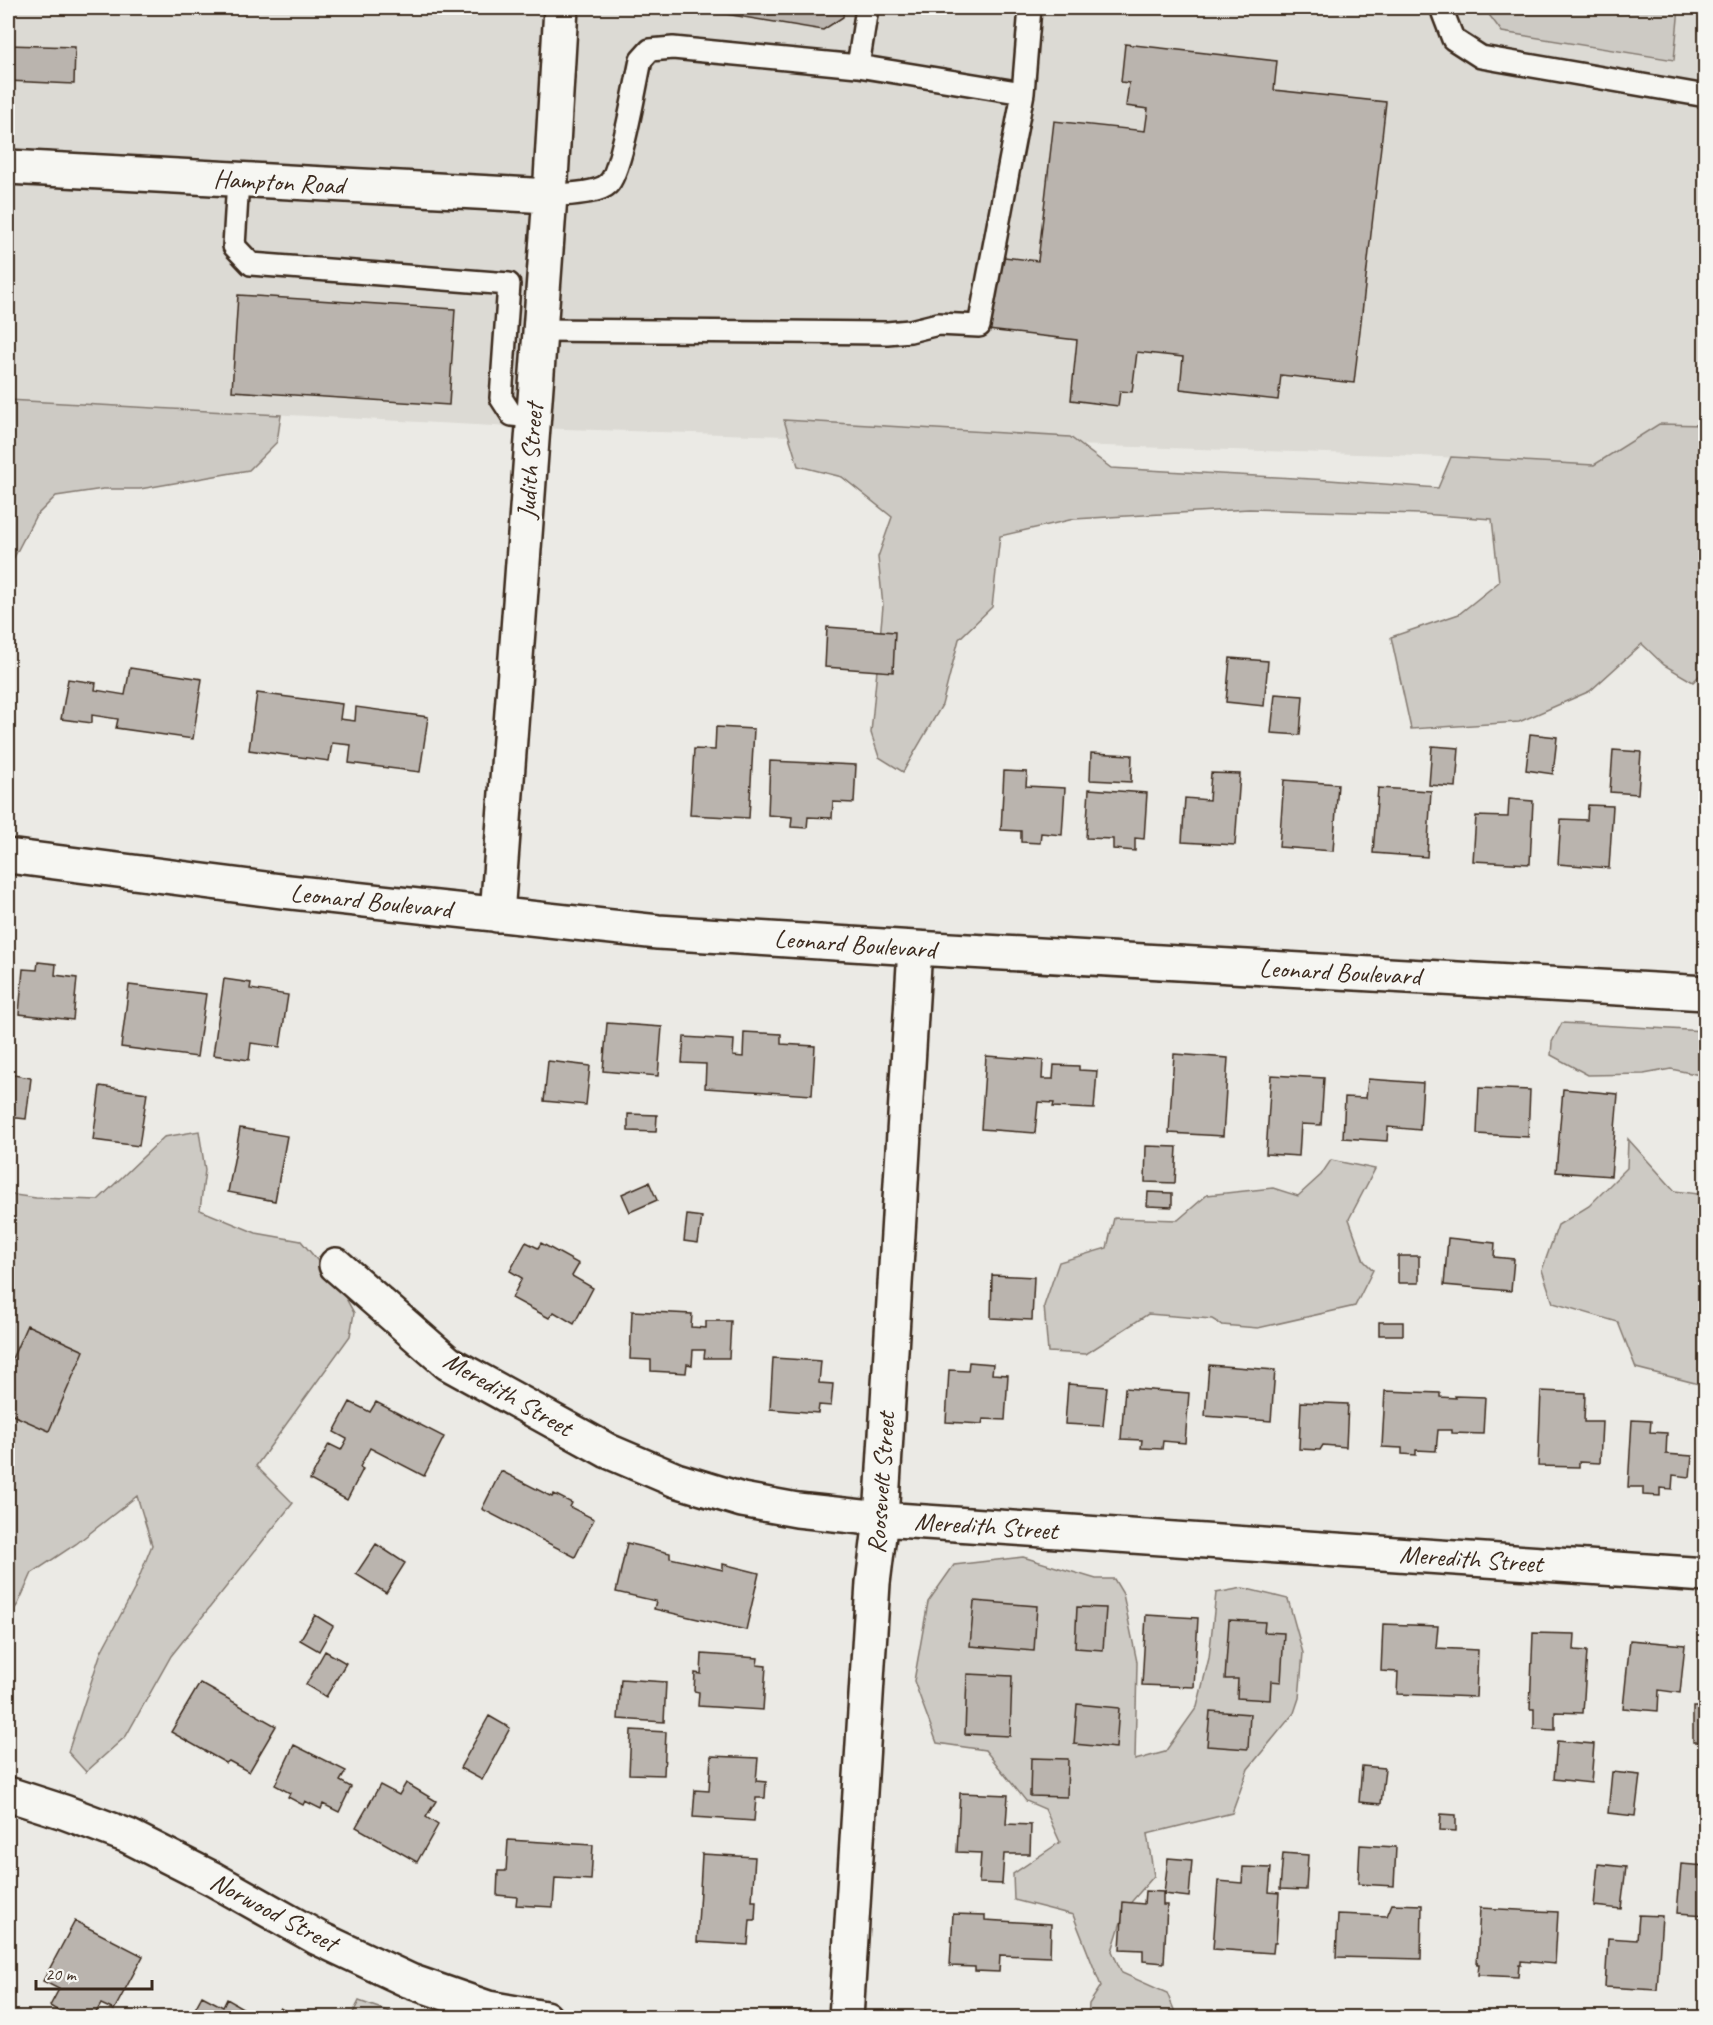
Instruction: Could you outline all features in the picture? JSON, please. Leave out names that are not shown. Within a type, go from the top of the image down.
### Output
[{"type":"street","name":"Judith Street","points":[[497,915],[550,196],[561,8]]},
{"type":"street","name":"Hampton Road","points":[[8,167],[550,196]]},
{"type":"street","name":"Leonard Boulevard","points":[[8,856],[281,891],[658,932],[1706,993]]},
{"type":"street","name":"Roosevelt Street","points":[[846,2018],[873,1583],[881,1519],[915,948]]},
{"type":"street","name":"Meredith Street","points":[[336,1265],[448,1363],[608,1451],[676,1480],[742,1500],[797,1510],[881,1519],[1706,1575]]},
{"type":"street","name":"Norwood Street","points":[[8,1794],[128,1836],[213,1879],[318,1938],[410,1981],[488,2008],[545,2018]]},
{"type":"lane","points":[[858,66],[867,8]]},
{"type":"lane","points":[[540,330],[886,333],[910,331],[938,324],[979,326],[1023,93],[1030,8]]},
{"type":"lane","points":[[1443,8],[1453,39],[1481,57],[1706,96]]},
{"type":"lane","points":[[550,196],[599,190],[609,184],[618,166],[641,60],[651,50],[673,48],[858,66],[1023,93]]},
{"type":"lane","points":[[238,180],[234,246],[251,264],[543,285]]},
{"type":"lane","points":[[509,284],[501,398],[512,415],[533,417]]},
{"type":"shaded area","points":[[8,8],[1705,8],[1705,424],[1659,424],[1594,465],[1420,456],[533,428],[8,400]]},
{"type":"shaded area","points":[[1484,8],[1679,8],[1674,60],[1502,32]]},
{"type":"shaded area","points":[[8,400],[281,415],[277,442],[249,470],[140,489],[103,489],[56,496],[35,517],[8,569]]},
{"type":"shaded area","points":[[784,420],[1070,437],[1111,468],[1438,488],[1451,457],[1594,465],[1659,424],[1705,425],[1705,670],[1693,682],[1664,665],[1642,644],[1590,691],[1519,722],[1411,729],[1391,637],[1459,614],[1499,582],[1492,519],[1421,514],[1249,509],[1074,519],[1000,536],[992,607],[959,639],[942,705],[903,772],[879,757],[871,733],[883,606],[878,557],[892,517],[842,477],[798,466]]},
{"type":"shaded area","points":[[1562,1023],[1705,1031],[1705,1076],[1671,1069],[1644,1074],[1588,1075],[1551,1055],[1552,1042]]},
{"type":"shaded area","points":[[199,1131],[205,1170],[200,1210],[256,1233],[301,1241],[339,1286],[354,1313],[350,1336],[256,1466],[293,1503],[171,1656],[126,1736],[86,1772],[68,1752],[101,1652],[134,1590],[152,1545],[137,1496],[76,1544],[32,1573],[18,1604],[8,1618],[8,1194],[36,1198],[98,1200],[164,1137]]},
{"type":"shaded area","points":[[1628,1139],[1675,1191],[1705,1195],[1706,1374],[1703,1385],[1636,1368],[1618,1322],[1553,1303],[1542,1270],[1558,1225],[1589,1206],[1627,1168]]},
{"type":"shaded area","points":[[1331,1160],[1375,1169],[1349,1219],[1364,1261],[1373,1270],[1355,1306],[1258,1328],[1222,1325],[1212,1319],[1148,1314],[1086,1354],[1048,1352],[1044,1306],[1059,1262],[1107,1248],[1114,1218],[1178,1220],[1207,1195],[1273,1188],[1298,1196],[1321,1175]]},
{"type":"shaded area","points":[[1023,1557],[1096,1579],[1114,1579],[1123,1594],[1137,1662],[1135,1760],[1165,1752],[1197,1707],[1209,1658],[1216,1593],[1243,1588],[1288,1599],[1303,1653],[1299,1698],[1294,1713],[1248,1769],[1232,1813],[1147,1834],[1154,1876],[1125,1909],[1112,1951],[1122,1973],[1167,1993],[1177,2017],[1088,2017],[1089,2004],[1101,1986],[1073,1915],[1014,1900],[1013,1874],[1060,1842],[1045,1809],[1026,1801],[985,1750],[937,1743],[914,1681],[928,1602],[954,1565]]},
{"type":"shaded area","points":[[359,2001],[404,2017],[351,2017]]},
{"type":"building","points":[[689,8],[844,8],[843,17],[823,30]]},
{"type":"building","points":[[1125,44],[1277,61],[1274,90],[1386,102],[1354,383],[1281,375],[1278,400],[1180,389],[1183,357],[1137,352],[1132,392],[1120,391],[1118,406],[1071,400],[1077,340],[988,330],[996,256],[1038,261],[1054,121],[1145,131],[1148,109],[1126,106],[1129,83],[1121,82]]},
{"type":"building","points":[[8,45],[75,47],[74,84],[8,81]]},
{"type":"building","points":[[238,295],[455,309],[449,405],[232,391]]},
{"type":"building","points":[[827,627],[895,632],[893,672],[825,667]]},
{"type":"building","points":[[1230,658],[1268,661],[1264,706],[1226,702]]},
{"type":"building","points":[[130,668],[202,679],[193,739],[116,728],[118,719],[92,715],[92,723],[61,719],[68,679],[96,683],[95,690],[125,695]]},
{"type":"building","points":[[257,693],[342,704],[340,719],[355,721],[356,707],[428,717],[420,772],[349,763],[351,745],[332,743],[329,761],[249,750]]},
{"type":"building","points":[[1275,694],[1303,696],[1300,735],[1271,733]]},
{"type":"building","points":[[716,727],[754,729],[749,818],[690,815],[694,749],[715,750]]},
{"type":"building","points":[[1530,734],[1557,737],[1553,774],[1526,770]]},
{"type":"building","points":[[1432,746],[1459,748],[1456,787],[1429,785]]},
{"type":"building","points":[[1613,750],[1641,752],[1638,794],[1610,792]]},
{"type":"building","points":[[1091,753],[1132,755],[1131,782],[1090,780]]},
{"type":"building","points":[[770,761],[856,765],[854,803],[833,802],[832,818],[808,817],[807,828],[791,827],[792,817],[768,815]]},
{"type":"building","points":[[1004,771],[1027,772],[1026,786],[1065,788],[1062,835],[1041,833],[1040,843],[1021,842],[1021,831],[1001,830]]},
{"type":"building","points":[[1211,773],[1240,774],[1235,845],[1182,842],[1185,798],[1209,800]]},
{"type":"building","points":[[1284,780],[1338,784],[1333,851],[1279,847]]},
{"type":"building","points":[[1378,788],[1431,791],[1427,857],[1373,853]]},
{"type":"building","points":[[1089,789],[1147,793],[1144,839],[1135,838],[1135,851],[1113,849],[1113,839],[1086,838]]},
{"type":"building","points":[[1509,799],[1533,801],[1530,864],[1473,861],[1476,816],[1508,817]]},
{"type":"building","points":[[1588,805],[1613,806],[1609,868],[1558,864],[1561,819],[1587,820]]},
{"type":"building","points":[[38,962],[56,964],[55,975],[77,978],[73,1020],[19,1014],[23,969],[37,970]]},
{"type":"building","points":[[224,979],[251,983],[250,989],[288,995],[280,1047],[251,1043],[249,1060],[213,1055]]},
{"type":"building","points":[[129,985],[206,994],[197,1057],[121,1047]]},
{"type":"building","points":[[607,1023],[662,1027],[658,1076],[603,1071]]},
{"type":"building","points":[[744,1032],[781,1034],[781,1044],[815,1046],[812,1095],[705,1088],[706,1064],[682,1063],[684,1037],[734,1040],[733,1056],[743,1057]]},
{"type":"building","points":[[1174,1054],[1228,1058],[1223,1136],[1169,1133]]},
{"type":"building","points":[[986,1056],[1043,1060],[1042,1079],[1053,1079],[1054,1065],[1079,1066],[1079,1070],[1097,1071],[1094,1109],[1053,1107],[1054,1103],[1038,1102],[1035,1133],[981,1129]]},
{"type":"building","points":[[548,1061],[590,1066],[586,1105],[544,1101]]},
{"type":"building","points":[[8,1074],[31,1078],[26,1119],[8,1117]]},
{"type":"building","points":[[1271,1075],[1324,1078],[1321,1125],[1301,1124],[1299,1156],[1266,1154]]},
{"type":"building","points":[[1368,1079],[1423,1083],[1420,1130],[1388,1127],[1387,1141],[1343,1138],[1345,1097],[1366,1098]]},
{"type":"building","points":[[100,1086],[147,1093],[139,1146],[93,1140]]},
{"type":"building","points":[[1479,1088],[1530,1090],[1528,1137],[1477,1134]]},
{"type":"building","points":[[1563,1089],[1618,1094],[1611,1176],[1556,1172]]},
{"type":"building","points":[[628,1114],[657,1115],[656,1132],[628,1131]]},
{"type":"building","points":[[240,1128],[287,1136],[275,1201],[228,1192]]},
{"type":"building","points":[[1146,1146],[1177,1147],[1175,1183],[1145,1182]]},
{"type":"building","points":[[649,1182],[657,1200],[630,1212],[622,1194]]},
{"type":"building","points":[[1148,1192],[1172,1193],[1172,1207],[1147,1206]]},
{"type":"building","points":[[687,1215],[702,1217],[698,1243],[684,1241]]},
{"type":"building","points":[[8,1229],[11,1229],[9,1278],[8,1278]]},
{"type":"building","points":[[1448,1238],[1495,1243],[1494,1257],[1514,1259],[1511,1291],[1444,1285]]},
{"type":"building","points":[[526,1242],[538,1248],[541,1243],[579,1264],[572,1276],[593,1288],[574,1324],[554,1312],[549,1318],[512,1298],[522,1278],[510,1271]]},
{"type":"building","points":[[1398,1256],[1419,1256],[1419,1283],[1398,1283]]},
{"type":"building","points":[[992,1275],[1034,1277],[1032,1320],[991,1318]]},
{"type":"building","points":[[632,1311],[692,1314],[691,1327],[706,1328],[706,1321],[731,1321],[729,1358],[704,1358],[705,1350],[693,1350],[692,1365],[687,1364],[686,1373],[651,1371],[651,1360],[630,1359]]},
{"type":"building","points":[[1379,1322],[1403,1322],[1403,1335],[1379,1335]]},
{"type":"building","points":[[27,1325],[84,1351],[49,1431],[8,1413],[8,1368]]},
{"type":"building","points":[[773,1358],[821,1361],[819,1383],[833,1384],[831,1406],[819,1405],[818,1413],[770,1409]]},
{"type":"building","points":[[969,1362],[993,1364],[992,1374],[1008,1375],[1005,1420],[983,1419],[982,1424],[946,1422],[949,1370],[968,1371]]},
{"type":"building","points":[[1209,1365],[1275,1370],[1271,1421],[1205,1416]]},
{"type":"building","points":[[1068,1384],[1107,1387],[1103,1426],[1065,1424]]},
{"type":"building","points":[[1125,1388],[1189,1393],[1185,1443],[1163,1441],[1162,1449],[1141,1448],[1142,1440],[1121,1439]]},
{"type":"building","points":[[1385,1391],[1440,1393],[1440,1397],[1456,1398],[1455,1396],[1485,1397],[1483,1434],[1438,1430],[1436,1451],[1416,1450],[1416,1455],[1402,1454],[1402,1448],[1382,1447]]},
{"type":"building","points":[[1541,1391],[1585,1393],[1584,1422],[1602,1422],[1600,1463],[1579,1462],[1579,1467],[1538,1466]]},
{"type":"building","points":[[350,1402],[370,1412],[376,1402],[444,1437],[424,1476],[370,1448],[360,1467],[363,1469],[347,1500],[310,1480],[329,1444],[341,1450],[347,1439],[334,1432]]},
{"type":"building","points":[[1301,1402],[1348,1404],[1346,1447],[1323,1445],[1320,1450],[1299,1449]]},
{"type":"building","points":[[1632,1420],[1651,1421],[1650,1432],[1667,1433],[1666,1454],[1692,1456],[1690,1477],[1673,1475],[1672,1489],[1660,1488],[1660,1496],[1643,1495],[1643,1487],[1628,1487]]},
{"type":"building","points":[[501,1471],[552,1497],[554,1494],[572,1503],[570,1507],[594,1519],[575,1557],[482,1509]]},
{"type":"building","points":[[627,1543],[670,1553],[670,1558],[723,1570],[723,1564],[759,1573],[746,1630],[654,1609],[656,1601],[616,1592]]},
{"type":"building","points":[[376,1544],[405,1563],[386,1593],[356,1574]]},
{"type":"building","points":[[974,1601],[1037,1606],[1034,1651],[970,1646]]},
{"type":"building","points":[[1077,1607],[1106,1608],[1103,1650],[1075,1648]]},
{"type":"building","points":[[315,1615],[333,1626],[319,1651],[300,1640]]},
{"type":"building","points":[[1146,1615],[1198,1618],[1194,1687],[1142,1685]]},
{"type":"building","points":[[1229,1620],[1265,1622],[1264,1632],[1284,1633],[1281,1682],[1271,1681],[1270,1700],[1237,1698],[1238,1679],[1225,1679]]},
{"type":"building","points":[[1383,1624],[1438,1626],[1436,1648],[1478,1650],[1476,1697],[1397,1694],[1398,1672],[1381,1671]]},
{"type":"building","points":[[1533,1633],[1575,1634],[1574,1650],[1587,1651],[1583,1713],[1555,1712],[1555,1730],[1534,1729],[1534,1709],[1530,1709]]},
{"type":"building","points":[[1630,1640],[1685,1645],[1680,1693],[1659,1690],[1658,1711],[1623,1708]]},
{"type":"building","points":[[325,1651],[346,1663],[326,1697],[306,1685]]},
{"type":"building","points":[[702,1654],[758,1658],[757,1665],[766,1666],[763,1710],[698,1706],[699,1692],[694,1691],[695,1673],[701,1674]]},
{"type":"building","points":[[967,1674],[1012,1676],[1010,1736],[965,1734]]},
{"type":"building","points":[[621,1679],[666,1682],[664,1722],[618,1719]]},
{"type":"building","points":[[200,1683],[276,1726],[249,1772],[229,1761],[226,1763],[171,1732]]},
{"type":"building","points":[[1077,1704],[1119,1708],[1116,1748],[1074,1744]]},
{"type":"building","points":[[1693,1707],[1706,1707],[1706,1742],[1693,1742]]},
{"type":"building","points":[[1210,1711],[1250,1714],[1248,1749],[1207,1746]]},
{"type":"building","points":[[489,1716],[510,1728],[482,1780],[460,1768]]},
{"type":"building","points":[[631,1730],[666,1732],[664,1775],[629,1774]]},
{"type":"building","points":[[1557,1741],[1594,1744],[1591,1783],[1554,1779]]},
{"type":"building","points":[[294,1745],[346,1771],[340,1781],[351,1787],[339,1812],[323,1804],[321,1809],[305,1801],[303,1805],[288,1797],[290,1793],[275,1785]]},
{"type":"building","points":[[711,1756],[758,1758],[756,1781],[766,1782],[765,1798],[756,1798],[754,1821],[693,1817],[695,1790],[709,1791]]},
{"type":"building","points":[[1031,1758],[1068,1759],[1067,1797],[1030,1796]]},
{"type":"building","points":[[1362,1766],[1385,1768],[1381,1804],[1359,1802]]},
{"type":"building","points":[[1612,1772],[1640,1775],[1635,1816],[1608,1813]]},
{"type":"building","points":[[406,1783],[436,1801],[426,1817],[438,1825],[417,1862],[356,1827],[380,1785],[399,1795]]},
{"type":"building","points":[[960,1793],[1008,1795],[1006,1824],[1031,1825],[1030,1854],[1004,1854],[1002,1884],[979,1883],[981,1853],[957,1852]]},
{"type":"building","points":[[1441,1814],[1456,1815],[1456,1831],[1440,1830]]},
{"type":"building","points":[[508,1840],[593,1845],[591,1880],[555,1878],[553,1907],[516,1905],[517,1897],[497,1895],[498,1871],[506,1871]]},
{"type":"building","points":[[1360,1845],[1396,1847],[1394,1886],[1358,1884]]},
{"type":"building","points":[[1283,1853],[1308,1855],[1306,1890],[1280,1889]]},
{"type":"building","points":[[702,1854],[755,1857],[752,1901],[756,1901],[755,1920],[750,1920],[748,1945],[697,1942]]},
{"type":"building","points":[[1168,1858],[1192,1860],[1189,1897],[1164,1894]]},
{"type":"building","points":[[1598,1864],[1626,1867],[1621,1909],[1594,1906]]},
{"type":"building","points":[[1681,1864],[1706,1866],[1706,1915],[1677,1913]]},
{"type":"building","points":[[1243,1867],[1271,1868],[1269,1892],[1279,1893],[1276,1943],[1274,1943],[1273,1953],[1213,1949],[1218,1881],[1242,1883]]},
{"type":"building","points":[[1145,1891],[1163,1892],[1163,1905],[1167,1905],[1164,1963],[1143,1961],[1143,1950],[1120,1949],[1123,1902],[1144,1904]]},
{"type":"building","points":[[1392,1904],[1422,1905],[1421,1959],[1336,1957],[1338,1914],[1387,1916]]},
{"type":"building","points":[[1480,1908],[1558,1912],[1555,1964],[1521,1961],[1518,1977],[1478,1975]]},
{"type":"building","points":[[953,1914],[985,1915],[985,1920],[1051,1924],[1050,1957],[1000,1955],[999,1972],[975,1971],[975,1967],[950,1966]]},
{"type":"building","points":[[1639,1915],[1662,1916],[1657,1990],[1605,1987],[1608,1938],[1637,1940]]},
{"type":"building","points":[[75,1921],[143,1956],[114,2010],[101,2004],[93,2018],[70,2018],[50,2006],[59,1989],[43,1981]]},
{"type":"building","points":[[202,1996],[223,2007],[227,1999],[260,2018],[190,2018]]},
{"type":"building","points":[[280,2008],[297,2018],[275,2018]]}]
